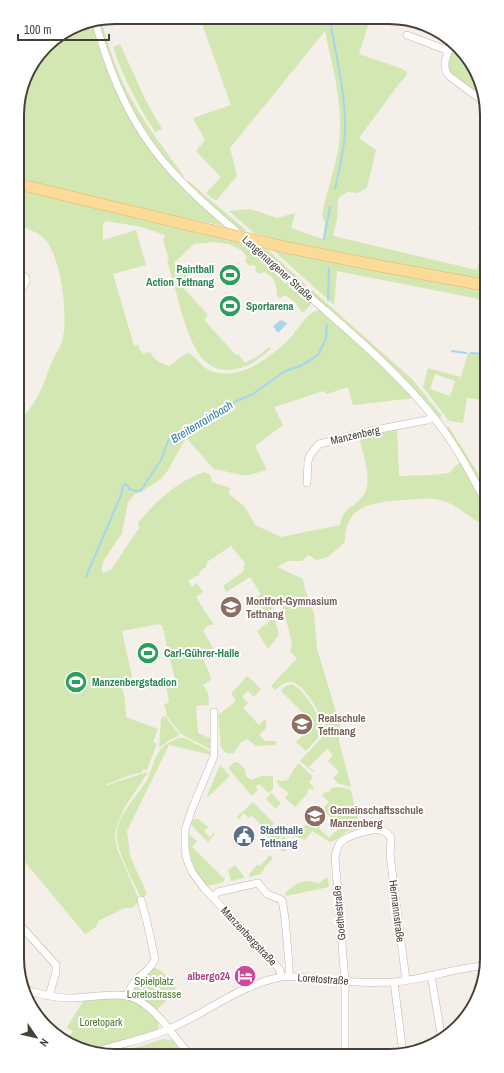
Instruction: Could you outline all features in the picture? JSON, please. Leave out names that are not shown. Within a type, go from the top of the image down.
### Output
[{"type":"main road","points":[[24,185],[289,248],[480,284]]},
{"type":"street","name":"Langenargener Straße","points":[[96,26],[118,88],[134,119],[152,147],[164,162],[182,182],[389,368],[409,388],[433,417],[468,468],[480,491]]},
{"type":"street","points":[[407,34],[449,51],[444,67],[446,73],[478,97]]},
{"type":"street","points":[[24,276],[26,278],[24,285]]},
{"type":"street","name":"Manzenberg","points":[[307,483],[308,461],[310,455],[319,444],[375,430],[427,420],[433,417]]},
{"type":"street","name":"Manzenbergstraße","points":[[214,712],[214,756],[188,822],[184,841],[187,860],[192,872],[204,888],[275,964],[280,970],[281,977]]},
{"type":"street","name":"Hermannstraße","points":[[338,845],[352,835],[381,830],[389,835],[391,842],[390,855],[406,980]]},
{"type":"street","name":"Goethestraße","points":[[338,845],[335,863],[345,981],[345,1049]]},
{"type":"street","name":"Manzenbergstraße","points":[[213,897],[218,892],[227,889],[258,883],[267,894],[280,898],[283,903],[289,977]]},
{"type":"street","points":[[127,996],[132,984],[155,959],[141,900]]},
{"type":"street","points":[[24,930],[56,965],[56,972],[49,996]]},
{"type":"street","name":"Loretostraße","points":[[105,1048],[148,1037],[170,1029],[232,995],[250,987],[281,977],[394,982],[480,966]]},
{"type":"street","points":[[431,975],[441,1033]]},
{"type":"street","points":[[394,982],[402,1048]]},
{"type":"street","points":[[30,991],[49,996],[70,998],[110,995],[127,996],[138,1000],[158,1016],[185,1049]]},
{"type":"green space","points":[[202,24],[368,24],[359,54],[400,68],[407,72],[407,75],[359,138],[376,150],[367,188],[357,193],[347,192],[338,198],[337,220],[333,236],[477,270],[480,256],[480,280],[292,244],[254,233],[229,211],[250,209],[277,218],[295,213],[291,228],[323,239],[325,222],[322,216],[338,150],[340,135],[337,90],[325,31],[230,148],[237,176],[216,201],[206,193],[221,177],[196,151],[205,140],[193,118],[231,105]]},
{"type":"green space","points":[[103,25],[115,64],[132,100],[146,123],[184,176],[183,177],[164,157],[141,123],[116,74],[100,26]]},
{"type":"green space","points":[[93,27],[114,87],[139,134],[225,226],[193,221],[24,182],[24,109],[27,92],[31,80],[39,65],[55,47],[65,39],[80,31]]},
{"type":"green space","points":[[120,44],[145,99],[162,129],[155,132],[131,91],[113,47]]},
{"type":"green space","points":[[452,50],[468,70],[477,94],[449,72],[448,62]]},
{"type":"green space","points":[[189,181],[247,231],[239,230],[187,182]]},
{"type":"green space","points":[[24,191],[195,231],[248,245],[312,303],[303,313],[296,303],[285,295],[280,298],[277,296],[276,284],[273,279],[265,272],[259,274],[255,270],[257,268],[254,265],[250,266],[245,262],[247,257],[241,250],[229,244],[213,242],[194,244],[174,263],[187,276],[179,283],[208,315],[204,320],[245,363],[258,356],[269,347],[271,349],[249,365],[231,370],[218,369],[208,364],[200,355],[188,332],[167,260],[169,259],[163,240],[165,235],[142,227],[106,221],[103,224],[103,240],[136,230],[146,265],[113,274],[134,346],[138,345],[142,354],[150,352],[158,361],[169,366],[175,363],[183,355],[189,353],[207,369],[218,373],[230,374],[253,366],[274,353],[291,337],[308,316],[320,310],[386,369],[415,398],[353,405],[348,387],[327,394],[323,391],[274,407],[283,425],[255,446],[267,470],[251,474],[242,475],[214,469],[186,438],[168,470],[161,479],[141,492],[135,494],[128,502],[122,533],[104,560],[102,573],[111,570],[139,528],[138,523],[152,507],[176,486],[205,472],[211,476],[212,482],[230,488],[229,494],[245,507],[255,525],[281,537],[340,525],[346,511],[362,497],[367,484],[365,460],[359,437],[397,429],[399,476],[449,473],[460,462],[480,499],[480,521],[478,522],[453,505],[439,500],[419,499],[372,504],[356,513],[350,520],[346,529],[345,542],[328,557],[317,560],[308,555],[302,561],[288,561],[277,567],[303,579],[314,614],[317,649],[341,729],[339,729],[339,741],[351,787],[337,783],[333,778],[339,772],[328,761],[333,755],[327,749],[309,767],[314,771],[313,772],[300,761],[328,731],[303,689],[292,682],[283,684],[275,690],[271,686],[297,658],[290,651],[292,643],[280,596],[270,599],[279,635],[268,649],[257,631],[270,621],[255,598],[261,594],[250,577],[226,592],[223,586],[243,572],[245,563],[231,546],[207,562],[206,567],[199,572],[200,574],[188,581],[192,587],[197,583],[203,592],[196,597],[214,625],[209,625],[203,630],[214,650],[207,655],[204,660],[211,680],[203,685],[208,693],[209,705],[196,706],[198,733],[214,740],[213,747],[210,749],[181,734],[166,715],[167,713],[164,705],[169,702],[166,686],[176,683],[162,625],[159,624],[122,631],[134,686],[122,688],[125,699],[126,717],[158,729],[153,742],[157,744],[147,770],[143,769],[141,773],[133,774],[105,785],[148,772],[125,807],[115,834],[117,849],[140,902],[131,908],[125,908],[98,921],[96,927],[85,934],[24,861],[24,415],[39,394],[53,359],[60,347],[65,315],[60,274],[52,250],[41,236],[24,228]]},
{"type":"green space","points":[[260,248],[268,250],[306,285],[304,287]]},
{"type":"green space","points":[[274,251],[287,254],[287,252],[480,288],[480,299],[337,271],[334,305]]},
{"type":"green space","points":[[311,289],[412,379],[442,416],[439,418],[420,395],[392,366],[309,291]]},
{"type":"green space","points":[[468,353],[480,354],[480,399],[467,398],[463,423],[449,421],[423,387],[428,368],[461,377]],"holes":[[[435,374],[455,381],[450,396],[430,389]]]},
{"type":"green space","points":[[449,427],[480,476],[480,486],[446,428]]},
{"type":"green space","points":[[247,676],[261,689],[254,697],[248,691],[242,697],[248,703],[243,708],[259,725],[266,720],[266,728],[259,735],[265,741],[276,741],[275,745],[256,746],[247,739],[241,742],[234,753],[227,753],[221,747],[218,715],[236,701],[231,694]]},
{"type":"green space","points":[[292,684],[307,698],[325,730],[306,751],[296,742],[314,724],[281,691],[285,686]]},
{"type":"green space","points":[[165,716],[179,734],[177,737],[169,740],[159,748],[161,718]]},
{"type":"green space","points":[[178,738],[185,738],[208,750],[211,752],[211,755],[169,745],[127,831],[130,856],[147,894],[141,898],[119,849],[117,841],[118,826],[125,812],[148,778],[160,750],[166,744]]},
{"type":"green space","points":[[237,762],[245,769],[246,776],[251,779],[262,776],[273,776],[273,789],[269,793],[259,784],[256,787],[258,790],[252,796],[228,768],[233,763]]},
{"type":"green space","points":[[299,763],[313,777],[309,782],[314,787],[312,790],[310,788],[307,792],[308,793],[295,807],[285,798],[289,793],[278,785],[277,779],[281,781],[288,780]]},
{"type":"green space","points":[[220,765],[230,776],[208,797],[207,796]]},
{"type":"green space","points":[[337,787],[349,789],[351,791],[360,827],[346,832],[336,840],[330,842],[312,831],[305,840],[293,837],[311,820],[329,838],[340,827],[322,809],[329,802],[322,795],[326,791],[328,793],[332,788]]},
{"type":"green space","points":[[271,793],[281,803],[276,809],[266,799]]},
{"type":"green space","points":[[253,802],[274,823],[272,825],[282,834],[276,845],[262,831],[265,828],[251,815],[249,818],[244,813],[239,819],[237,817]]},
{"type":"green space","points":[[198,819],[209,827],[204,831],[210,837],[213,833],[215,834],[208,842],[192,826],[191,822]]},
{"type":"green space","points":[[188,834],[197,841],[192,847],[225,879],[223,882],[207,886],[202,880],[192,862]]},
{"type":"green space","points":[[283,836],[292,845],[283,852],[278,847]]},
{"type":"green space","points":[[270,855],[273,858],[265,866],[261,874],[250,877],[249,874],[257,865],[260,866]]},
{"type":"green space","points":[[235,865],[244,878],[231,881],[228,870]]},
{"type":"green space","points":[[325,878],[328,878],[329,887],[286,896],[285,893],[296,884],[306,881],[320,883]]},
{"type":"green space","name":"Spielplatz Loretostrasse","points":[[152,967],[156,968],[166,976],[172,982],[176,990],[156,1011],[134,990],[134,987]]},
{"type":"green space","name":"Loretopark","points":[[127,997],[139,1004],[159,1021],[158,1029],[154,1032],[100,1048],[75,1040],[69,1037],[73,1031],[67,1027],[84,1000]]},
{"type":"green space","points":[[163,1039],[172,1040],[179,1049],[132,1049]]},
{"type":"water","points":[[281,320],[287,323],[278,333],[273,326]]},
{"type":"waterway","name":"Breitenrainbach","points":[[331,24],[343,92],[345,119],[344,146],[335,189]]},
{"type":"waterway","points":[[324,239],[330,207]]},
{"type":"waterway","points":[[328,300],[329,268]]},
{"type":"waterway","name":"Breitenrainbach","points":[[86,577],[122,493],[122,488],[125,484],[129,489],[136,491],[141,490],[161,460],[168,441],[223,407],[253,394],[285,371],[298,367],[318,355],[326,338],[327,325]]},
{"type":"waterway","points":[[452,351],[466,353]]},
{"type":"waterway","points":[[471,353],[480,354]]},
{"type":"place","name":"Paintball Action Tettnang","points":[[230,275]]},
{"type":"place","name":"Sportarena","points":[[230,306]]},
{"type":"place","name":"Montfort-Gymnasium Tettnang","points":[[231,607]]},
{"type":"place","name":"Carl-Gührer-Halle","points":[[148,653]]},
{"type":"place","name":"Manzenbergstadion","points":[[76,682]]},
{"type":"place","name":"Realschule Tettnang","points":[[302,724]]},
{"type":"place","name":"Gemeinschaftsschule Manzenberg","points":[[315,816]]},
{"type":"place","name":"Stadthalle Tettnang","points":[[244,836]]},
{"type":"place","name":"albergo24","points":[[245,976]]}]
